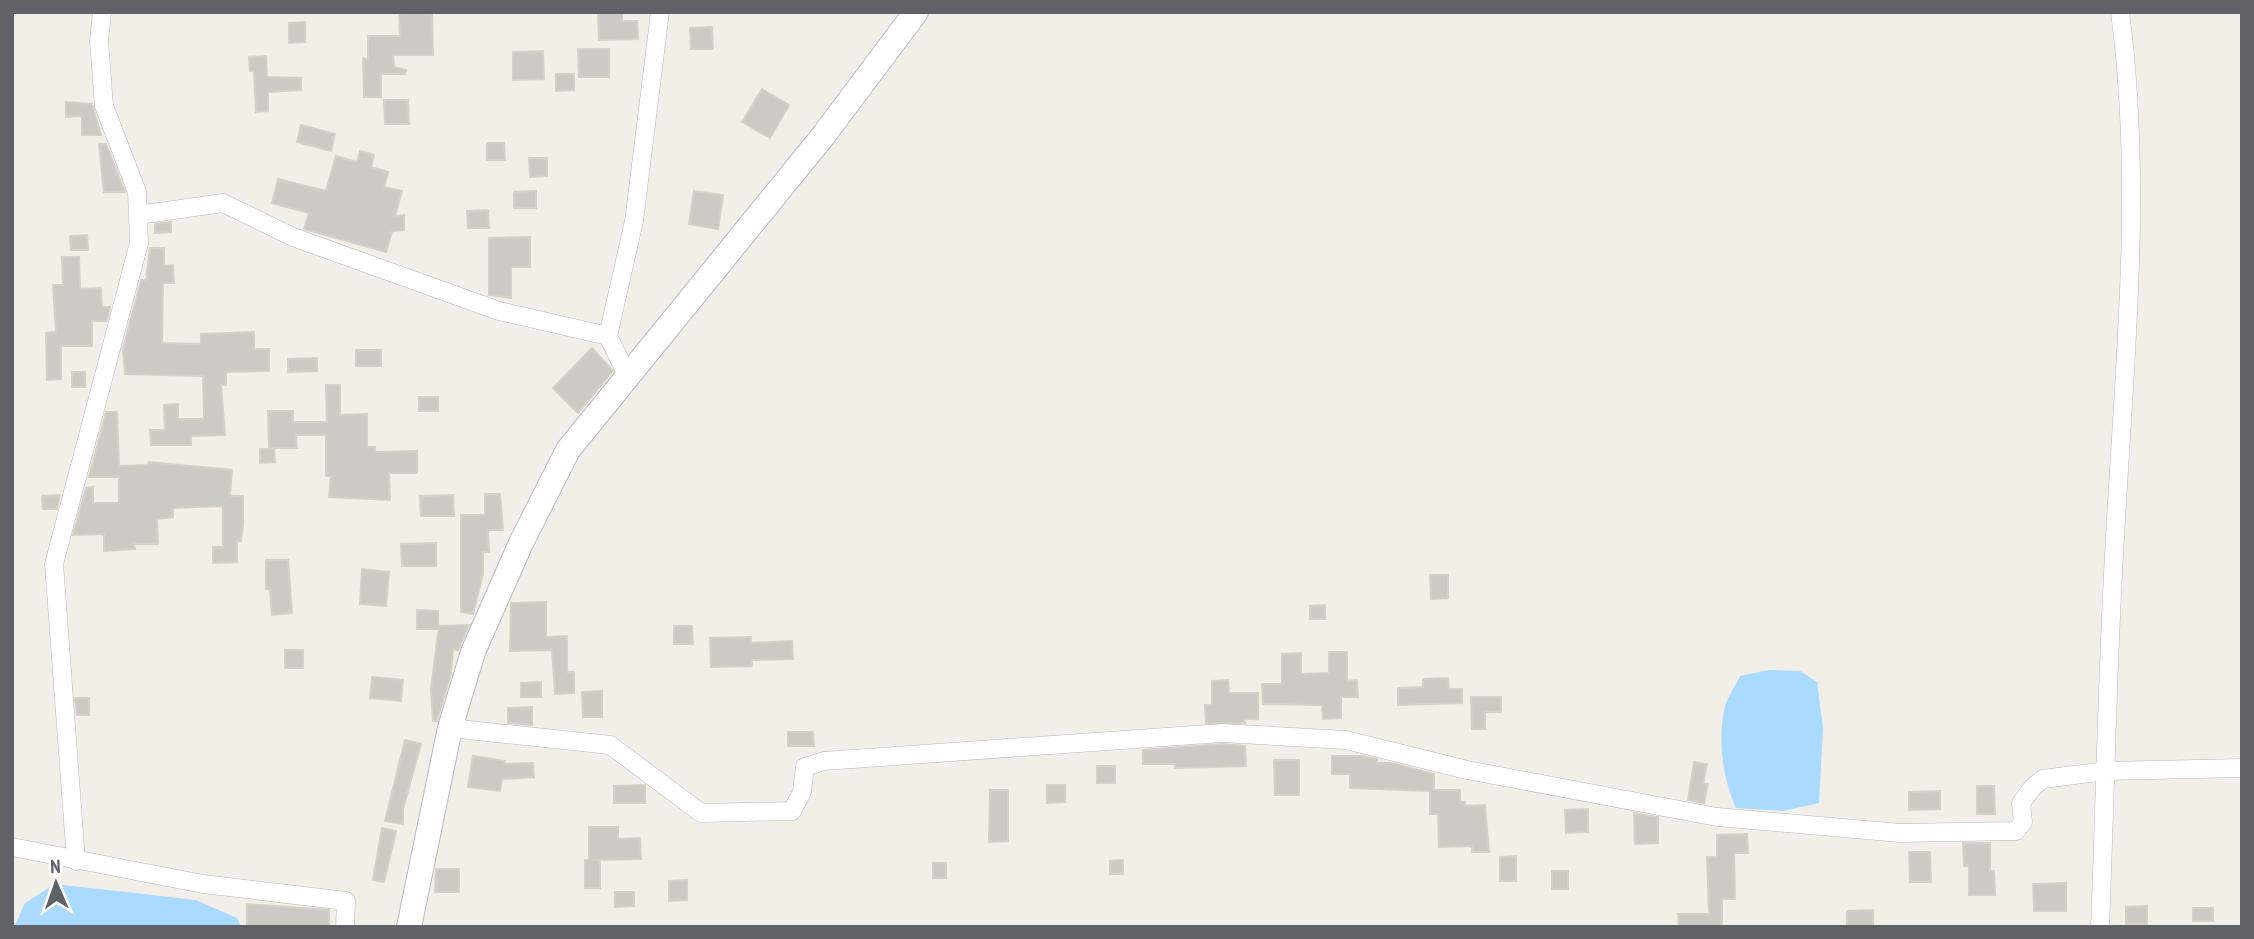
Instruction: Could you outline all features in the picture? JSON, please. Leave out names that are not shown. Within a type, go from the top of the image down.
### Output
[{"type":"main road","points":[[409,927],[450,728],[473,652],[521,543],[568,450],[823,136],[916,12]]},
{"type":"street","points":[[76,861],[54,564],[139,243],[137,192],[104,106],[99,41],[102,12]]},
{"type":"street","points":[[628,377],[608,336],[634,221],[660,12]]},
{"type":"street","points":[[2100,927],[2114,556],[2128,356],[2131,153],[2120,12]]},
{"type":"street","points":[[138,215],[223,203],[293,237],[499,311],[608,336]]},
{"type":"street","points":[[450,728],[610,745],[701,813],[792,811],[802,792],[805,767],[824,761],[1222,733],[1346,740],[1467,770],[1717,817],[1900,833],[2016,831],[2023,822],[2021,803],[2032,787],[2043,779],[2106,771],[2242,768]]},
{"type":"street","points":[[12,847],[203,884],[345,901],[345,927]]},
{"type":"water","points":[[1769,670],[1800,671],[1817,682],[1823,728],[1819,803],[1783,811],[1736,808],[1725,773],[1722,748],[1725,707],[1740,676]]},
{"type":"water","points":[[55,884],[196,900],[237,918],[241,927],[14,927],[25,903]]},
{"type":"building","points":[[432,12],[433,55],[393,55],[394,67],[406,70],[405,74],[381,74],[381,97],[364,97],[363,58],[368,60],[368,36],[400,36],[399,13]]},
{"type":"building","points":[[598,12],[622,12],[622,21],[637,21],[638,39],[599,40]]},
{"type":"building","points":[[305,22],[305,42],[289,43],[289,23]]},
{"type":"building","points":[[712,27],[713,49],[691,49],[690,28]]},
{"type":"building","points":[[578,49],[609,49],[609,77],[579,77]]},
{"type":"building","points":[[543,51],[544,79],[513,80],[513,52]]},
{"type":"building","points":[[266,56],[267,77],[301,78],[301,90],[268,92],[268,111],[256,112],[254,71],[250,71],[249,57]]},
{"type":"building","points":[[556,74],[574,74],[574,90],[556,91]]},
{"type":"building","points":[[762,89],[789,105],[770,138],[742,122]]},
{"type":"building","points":[[384,100],[408,100],[409,124],[385,124]]},
{"type":"building","points":[[66,102],[92,104],[101,135],[82,135],[82,116],[66,117]]},
{"type":"building","points":[[301,125],[335,134],[331,151],[297,142]]},
{"type":"building","points":[[487,143],[504,143],[505,160],[487,160]]},
{"type":"building","points":[[99,144],[106,144],[125,192],[104,192]]},
{"type":"building","points":[[360,151],[374,155],[371,167],[388,172],[384,187],[402,191],[395,216],[404,215],[404,230],[392,231],[386,252],[304,229],[309,213],[272,203],[278,179],[326,191],[336,156],[357,162]]},
{"type":"building","points":[[529,158],[547,158],[547,176],[530,177]]},
{"type":"building","points":[[536,191],[536,208],[514,208],[514,192]]},
{"type":"building","points":[[694,191],[723,195],[718,229],[689,224]]},
{"type":"building","points":[[488,210],[489,228],[468,228],[467,211]]},
{"type":"building","points":[[171,222],[171,232],[155,233],[155,224]]},
{"type":"building","points":[[87,235],[88,250],[71,250],[70,236]]},
{"type":"building","points":[[530,237],[530,267],[511,267],[511,298],[489,295],[489,238]]},
{"type":"building","points":[[150,248],[164,248],[164,266],[173,265],[174,283],[163,283],[162,343],[201,344],[201,334],[254,332],[254,349],[269,349],[269,371],[226,372],[226,385],[221,385],[225,435],[191,436],[191,445],[151,445],[150,430],[165,430],[164,405],[178,404],[178,419],[204,419],[203,376],[125,374],[123,349],[141,280],[146,280]]},
{"type":"building","points":[[62,257],[79,257],[80,289],[101,288],[102,307],[110,307],[107,321],[92,321],[92,346],[61,346],[61,379],[47,380],[46,333],[56,332],[53,285],[63,285]]},
{"type":"building","points":[[592,348],[613,371],[578,413],[553,388]]},
{"type":"building","points":[[356,350],[381,350],[381,366],[356,366]]},
{"type":"building","points":[[317,358],[317,371],[288,372],[288,359]]},
{"type":"building","points":[[72,372],[85,372],[85,387],[72,387]]},
{"type":"building","points":[[326,385],[340,385],[340,415],[367,414],[367,447],[375,447],[375,452],[417,451],[417,473],[389,473],[390,500],[329,497],[331,476],[326,476],[326,435],[296,435],[297,448],[269,448],[268,411],[293,411],[293,422],[327,422]]},
{"type":"building","points":[[419,397],[438,397],[438,411],[419,411]]},
{"type":"building","points":[[106,412],[117,412],[119,466],[148,465],[149,462],[232,470],[230,496],[243,496],[243,524],[241,541],[237,541],[237,562],[213,563],[213,547],[223,547],[223,506],[173,508],[173,517],[157,519],[158,544],[134,544],[135,549],[104,551],[104,534],[73,535],[86,488],[93,487],[93,503],[119,503],[119,477],[89,477]]},
{"type":"building","points":[[260,449],[274,449],[275,462],[260,463]]},
{"type":"building","points":[[485,494],[500,494],[503,530],[488,530],[489,552],[483,552],[483,574],[473,614],[461,612],[461,515],[485,515]]},
{"type":"building","points":[[60,495],[57,509],[43,509],[42,496]]},
{"type":"building","points":[[453,495],[454,516],[421,516],[420,496]]},
{"type":"building","points":[[436,543],[436,566],[402,566],[401,544]]},
{"type":"building","points":[[266,560],[288,560],[292,613],[272,615],[270,589],[266,589]]},
{"type":"building","points":[[362,569],[389,572],[386,606],[360,604]]},
{"type":"building","points":[[1430,575],[1448,575],[1448,598],[1431,599]]},
{"type":"building","points":[[546,602],[546,637],[567,636],[567,672],[574,672],[574,693],[555,694],[552,650],[510,651],[511,603]]},
{"type":"building","points":[[1325,605],[1325,619],[1310,619],[1310,606]]},
{"type":"building","points":[[417,610],[438,611],[438,629],[417,629]]},
{"type":"building","points":[[469,625],[458,650],[453,649],[451,673],[437,721],[433,721],[431,689],[439,626]]},
{"type":"building","points":[[674,626],[692,626],[693,644],[674,644]]},
{"type":"building","points":[[751,637],[751,643],[792,641],[793,659],[752,660],[752,666],[711,667],[710,638]]},
{"type":"building","points":[[285,650],[303,650],[303,668],[285,668]]},
{"type":"building","points":[[1329,652],[1347,652],[1347,681],[1357,680],[1358,697],[1341,697],[1341,718],[1323,719],[1322,705],[1263,704],[1262,684],[1282,684],[1282,654],[1301,653],[1301,674],[1329,673]]},
{"type":"building","points":[[372,677],[403,680],[401,701],[370,698]]},
{"type":"building","points":[[1448,678],[1449,689],[1462,689],[1462,703],[1398,705],[1398,688],[1423,687],[1423,679]]},
{"type":"building","points":[[1228,680],[1229,693],[1258,693],[1258,719],[1244,719],[1245,723],[1206,723],[1205,705],[1212,705],[1212,681]]},
{"type":"building","points":[[541,682],[541,697],[521,697],[521,683]]},
{"type":"building","points":[[602,691],[602,717],[583,717],[582,692]]},
{"type":"building","points":[[1471,697],[1501,697],[1501,712],[1485,712],[1485,729],[1472,729]]},
{"type":"building","points":[[75,698],[89,698],[89,715],[77,715]]},
{"type":"building","points":[[532,707],[532,725],[508,723],[508,708]]},
{"type":"building","points":[[788,732],[813,732],[814,746],[788,746]]},
{"type":"building","points":[[405,740],[421,744],[403,809],[403,824],[385,821]]},
{"type":"building","points":[[1222,744],[1245,746],[1246,766],[1175,768],[1175,764],[1143,764],[1143,750]]},
{"type":"building","points":[[473,756],[505,761],[504,764],[533,763],[534,777],[502,779],[500,791],[468,787]]},
{"type":"building","points":[[1332,756],[1363,756],[1377,759],[1377,763],[1392,763],[1434,774],[1434,790],[1460,790],[1460,802],[1465,802],[1465,806],[1485,805],[1489,852],[1472,852],[1472,846],[1439,847],[1438,814],[1430,814],[1430,791],[1350,788],[1350,774],[1332,774]]},
{"type":"building","points":[[1274,760],[1299,760],[1299,795],[1275,795]]},
{"type":"building","points":[[1694,762],[1707,764],[1703,783],[1708,784],[1704,803],[1688,800]]},
{"type":"building","points":[[1097,766],[1115,766],[1115,783],[1097,783]]},
{"type":"building","points":[[645,785],[645,803],[614,803],[614,786]]},
{"type":"building","points":[[1047,785],[1065,785],[1065,802],[1047,803]]},
{"type":"building","points":[[1977,786],[1994,786],[1995,814],[1977,814]]},
{"type":"building","points":[[990,790],[1008,790],[1008,841],[989,842]]},
{"type":"building","points":[[1940,791],[1940,809],[1909,810],[1909,792]]},
{"type":"building","points":[[1588,809],[1588,832],[1566,833],[1565,810]]},
{"type":"building","points":[[1634,813],[1658,817],[1658,843],[1635,844]]},
{"type":"building","points":[[589,827],[618,827],[618,839],[640,838],[641,859],[589,860]]},
{"type":"building","points":[[382,828],[396,831],[384,882],[373,880]]},
{"type":"building","points":[[1747,834],[1748,853],[1734,853],[1735,899],[1722,899],[1722,927],[1679,927],[1678,914],[1709,914],[1707,857],[1717,857],[1717,835]]},
{"type":"building","points":[[1963,843],[1990,843],[1990,871],[1994,871],[1995,895],[1969,895],[1969,866],[1964,866]]},
{"type":"building","points":[[1909,852],[1930,852],[1931,882],[1910,882]]},
{"type":"building","points":[[1516,856],[1516,881],[1500,881],[1500,857]]},
{"type":"building","points":[[585,860],[600,860],[600,888],[585,888]]},
{"type":"building","points":[[1123,860],[1123,874],[1110,874],[1110,861]]},
{"type":"building","points":[[933,863],[946,863],[946,878],[933,878]]},
{"type":"building","points":[[436,869],[459,869],[459,892],[435,892]]},
{"type":"building","points":[[1552,871],[1568,871],[1568,889],[1552,889]]},
{"type":"building","points":[[687,880],[687,900],[669,901],[669,881]]},
{"type":"building","points":[[2066,883],[2066,911],[2034,911],[2033,884]]},
{"type":"building","points":[[615,892],[634,892],[634,906],[615,907]]},
{"type":"building","points":[[247,904],[329,910],[329,927],[247,927]]},
{"type":"building","points":[[2147,906],[2147,924],[2126,924],[2126,907]]},
{"type":"building","points":[[2193,908],[2213,908],[2213,921],[2193,921]]},
{"type":"building","points":[[1873,910],[1873,927],[1847,927],[1847,911]]}]
